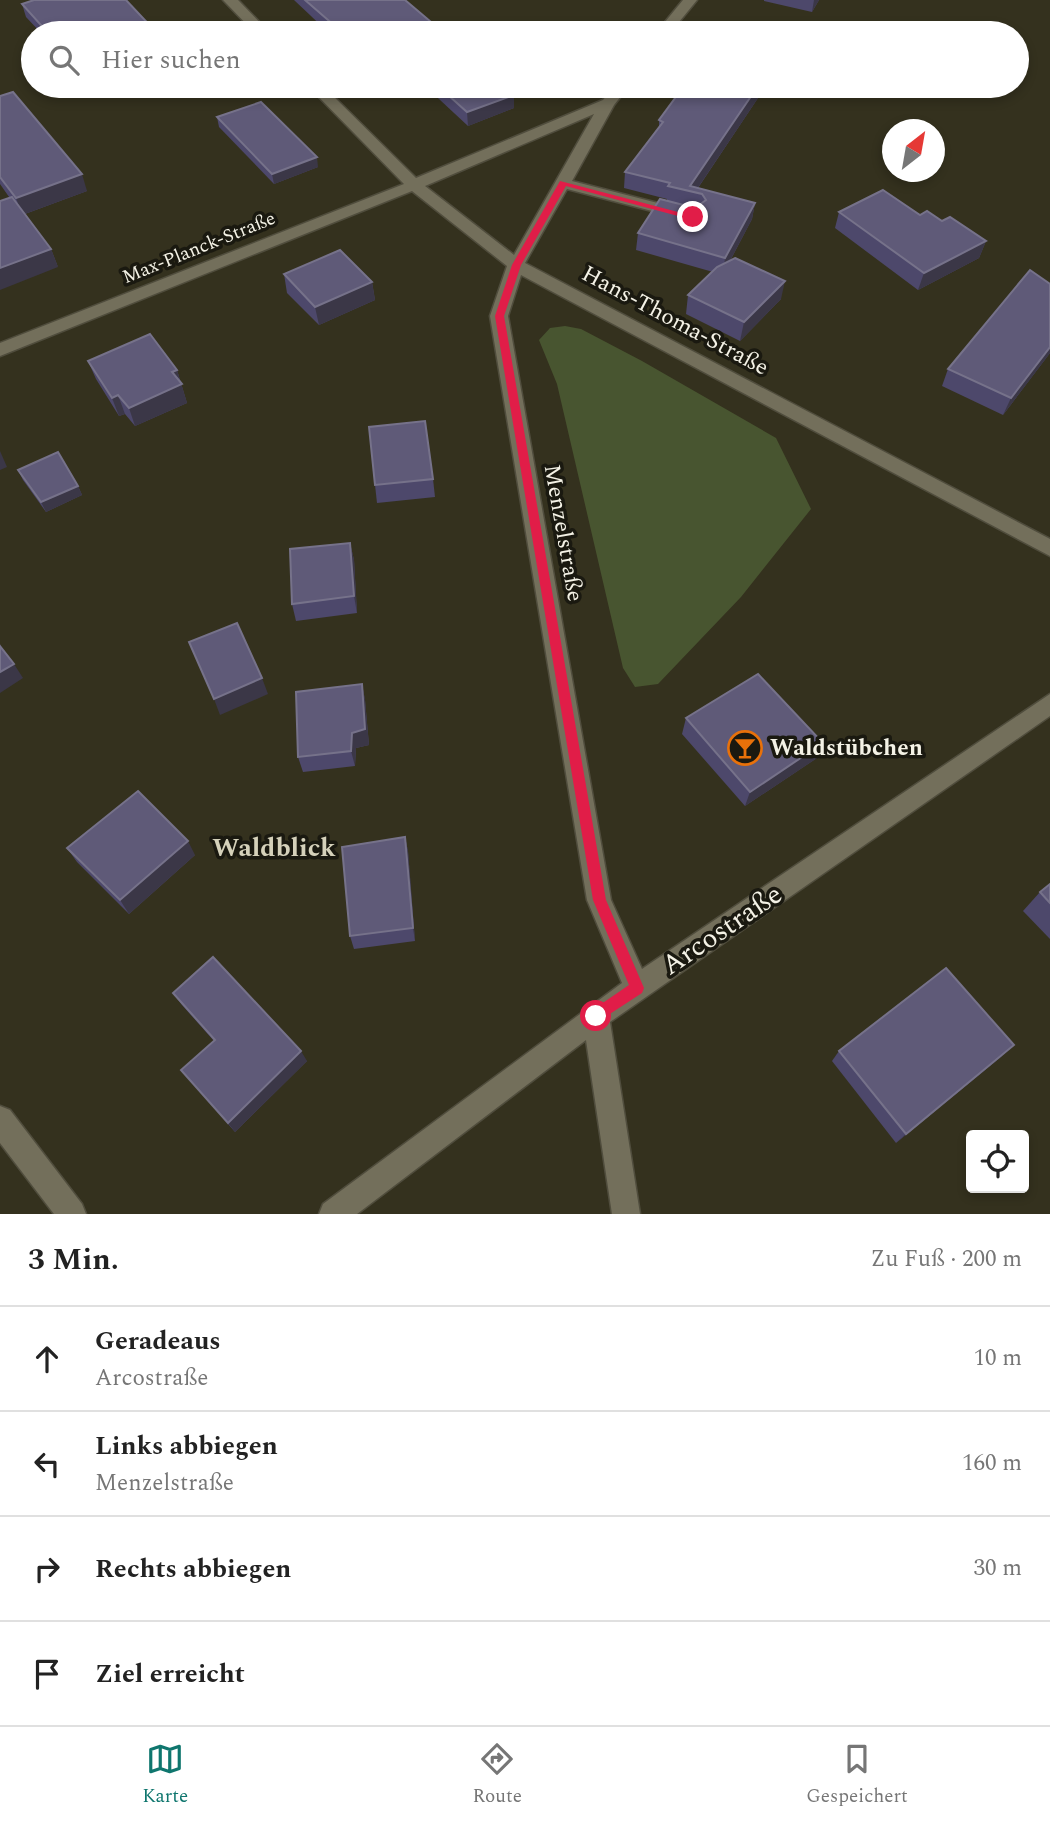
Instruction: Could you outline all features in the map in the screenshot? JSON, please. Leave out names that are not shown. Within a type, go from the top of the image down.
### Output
[{"type":"street","points":[[230,0],[251,21]]},
{"type":"street","points":[[673,21],[690,0]]},
{"type":"street","name":"Hans-Thoma-Straße","points":[[328,98],[414,185],[516,265],[1050,548]]},
{"type":"street","name":"Menzelstraße","points":[[612,98],[516,265],[499,316],[599,900],[637,988]]},
{"type":"street","name":"Menzelstraße","points":[[414,185],[608,103]]},
{"type":"street","points":[[563,183],[693,217]]},
{"type":"street","name":"Max-Planck-Straße","points":[[0,349],[414,185]]},
{"type":"street","name":"Arcostraße","points":[[333,1214],[596,1016],[1050,704]]},
{"type":"street","points":[[596,1016],[626,1214]]},
{"type":"street","points":[[0,1120],[72,1214]]},
{"type":"green space","points":[[565,326],[581,329],[642,361],[776,438],[811,509],[741,597],[658,684],[635,687],[623,668],[557,384],[539,340],[550,328]]},
{"type":"building","points":[[34,0],[126,0],[146,21],[37,21],[22,4]]},
{"type":"building","points":[[305,0],[405,0],[430,21],[329,21]]},
{"type":"building","points":[[13,92],[82,174],[16,198],[0,177],[0,96]]},
{"type":"building","points":[[451,98],[506,98],[467,112]]},
{"type":"building","points":[[675,98],[750,98],[690,186],[755,203],[725,258],[638,233],[660,199],[695,208],[706,200],[702,194],[625,172],[663,122],[659,120]]},
{"type":"building","points":[[261,102],[317,157],[272,174],[217,117]]},
{"type":"building","points":[[883,190],[920,215],[927,211],[942,221],[950,217],[986,241],[924,273],[839,212]]},
{"type":"building","points":[[12,197],[51,249],[0,268],[0,201]]},
{"type":"building","points":[[340,250],[372,282],[315,307],[284,274]]},
{"type":"building","points":[[735,258],[785,281],[744,322],[688,295],[717,267]]},
{"type":"building","points":[[1030,270],[1050,284],[1050,347],[1011,398],[948,369]]},
{"type":"building","points":[[150,334],[177,370],[172,372],[182,384],[129,408],[118,395],[112,398],[88,361]]},
{"type":"building","points":[[425,421],[433,479],[375,485],[369,427]]},
{"type":"building","points":[[58,452],[78,486],[41,502],[18,470]]},
{"type":"building","points":[[350,543],[354,596],[292,604],[290,549]]},
{"type":"building","points":[[237,623],[262,678],[214,699],[189,642]]},
{"type":"building","points":[[0,646],[14,664],[0,672]]},
{"type":"building","points":[[758,674],[823,743],[750,792],[686,718]]},
{"type":"building","points":[[362,684],[365,729],[352,733],[351,751],[298,757],[296,692]]},
{"type":"building","points":[[138,791],[188,841],[120,900],[67,848]]},
{"type":"building","points":[[405,837],[413,928],[350,936],[342,847]]},
{"type":"building","points":[[1050,884],[1050,903],[1040,892]]},
{"type":"building","points":[[213,957],[301,1051],[228,1123],[181,1070],[215,1040],[173,993]]},
{"type":"building","points":[[946,968],[1014,1045],[906,1134],[839,1051]]},
{"type":"place","name":"Waldstübchen","points":[[745,748]]},
{"type":"district","name":"Waldblick","points":[[274,848]]},
{"type":"route","points":[[596,1016],[637,988],[599,900],[499,316],[516,265],[563,183],[693,217]]}]
